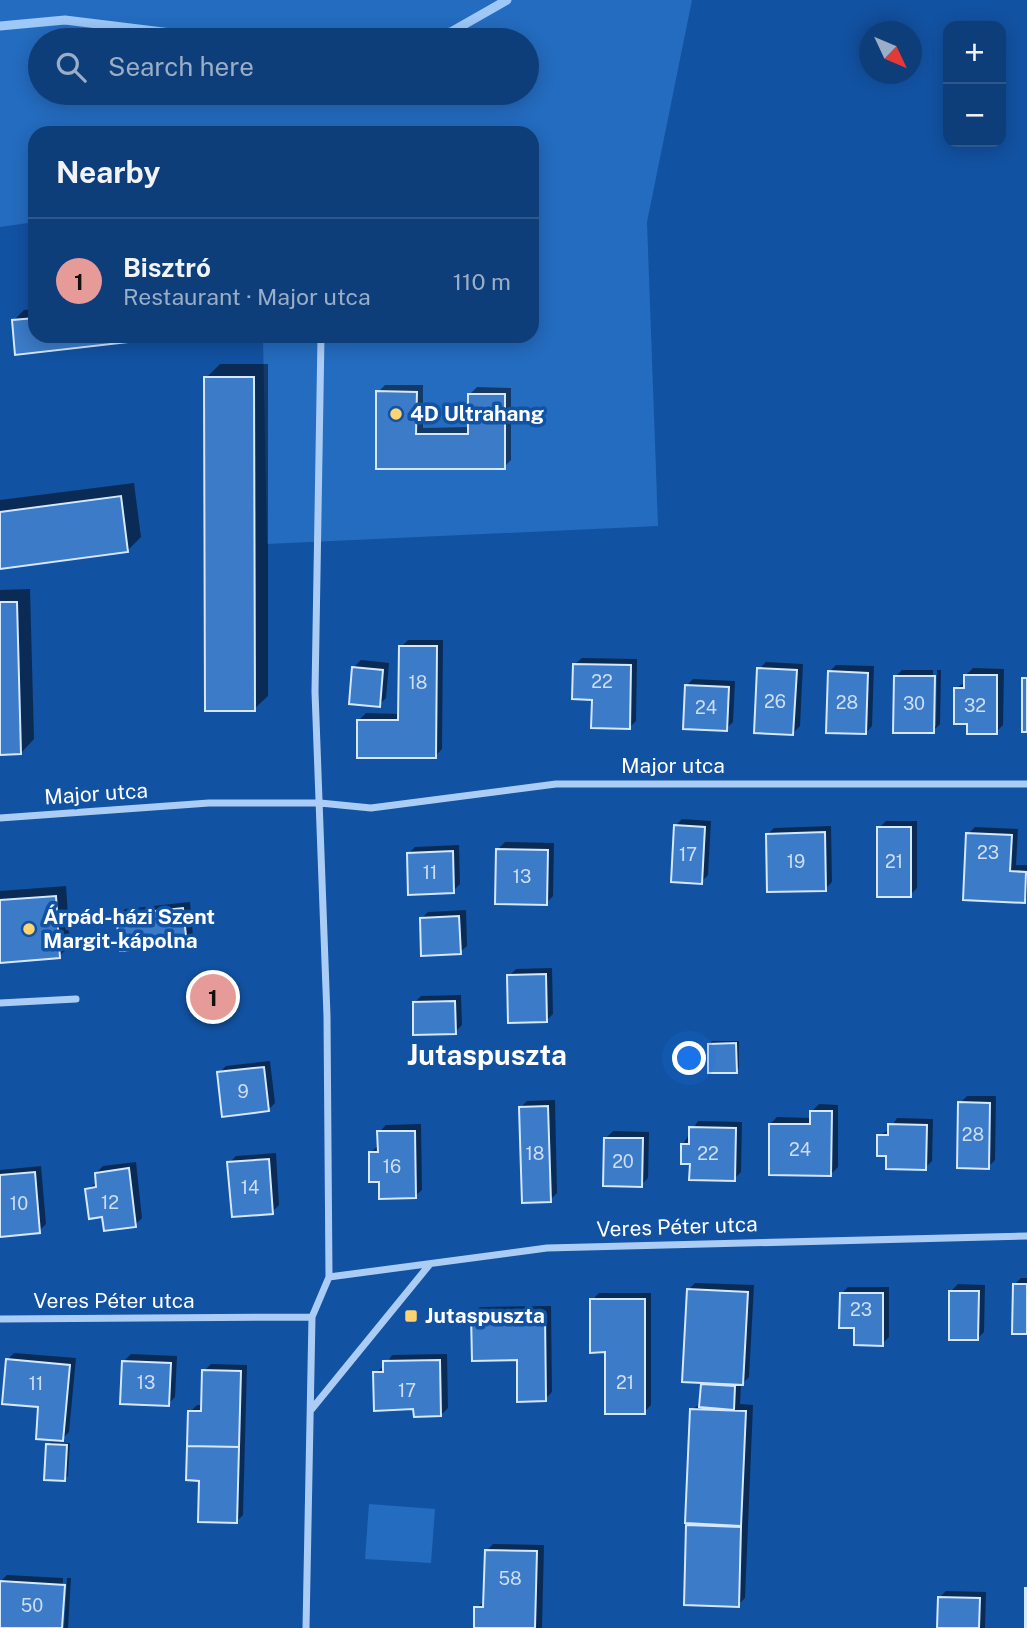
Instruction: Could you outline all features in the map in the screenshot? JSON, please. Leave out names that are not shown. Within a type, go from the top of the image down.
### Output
[{"type":"street","points":[[306,1628],[312,1317],[329,1277],[327,1016],[314,692],[321,343]]},
{"type":"street","name":"Major utca","points":[[0,818],[209,803],[320,803],[371,808],[556,784],[1027,784]]},
{"type":"street","points":[[0,1003],[76,999]]},
{"type":"street","name":"Veres Péter utca","points":[[329,1277],[547,1248],[1027,1236]]},
{"type":"street","points":[[310,1411],[430,1264]]},
{"type":"street","name":"Veres Péter utca","points":[[0,1318],[312,1317]]},
{"type":"shaded area","points":[[0,0],[692,0],[647,222],[658,526],[267,544],[263,343],[539,343],[539,126],[28,126],[28,223],[0,227]]},
{"type":"shaded area","points":[[369,1504],[435,1509],[431,1563],[365,1559]]},
{"type":"building","points":[[28,319],[28,343],[120,343],[15,355],[12,320]]},
{"type":"building","points":[[204,377],[254,377],[255,711],[205,711]]},
{"type":"building","name":"4D Ultrahang","points":[[376,391],[417,392],[416,434],[468,434],[468,394],[505,394],[505,469],[376,469]]},
{"type":"building","points":[[121,496],[128,552],[0,569],[0,512]]},
{"type":"building","points":[[0,602],[17,602],[21,754],[0,755]]},
{"type":"building","points":[[399,646],[437,646],[436,758],[357,758],[357,720],[398,720]]},
{"type":"building","points":[[573,664],[631,665],[630,729],[591,728],[592,700],[572,699]]},
{"type":"building","points":[[352,667],[383,670],[380,707],[349,704]]},
{"type":"building","points":[[757,668],[797,670],[793,735],[754,733]]},
{"type":"building","points":[[828,671],[868,673],[866,734],[826,733]]},
{"type":"building","points":[[964,675],[997,675],[997,734],[967,734],[967,724],[954,724],[954,688],[964,688]]},
{"type":"building","points":[[894,676],[935,676],[934,733],[893,733]]},
{"type":"building","points":[[1022,678],[1027,678],[1027,732],[1022,732]]},
{"type":"building","points":[[685,685],[729,687],[727,731],[683,729]]},
{"type":"building","points":[[674,825],[705,827],[702,884],[671,882]]},
{"type":"building","points":[[877,827],[911,827],[911,897],[877,897]]},
{"type":"building","points":[[825,832],[826,891],[767,892],[766,834]]},
{"type":"building","points":[[966,833],[1012,835],[1010,871],[1026,872],[1025,903],[963,900]]},
{"type":"building","points":[[496,849],[548,850],[547,905],[495,904]]},
{"type":"building","points":[[453,851],[454,893],[408,895],[407,853]]},
{"type":"building","name":"Árpád-házi Szent Margit-kápolna","points":[[56,896],[60,958],[0,963],[0,900]]},
{"type":"building","points":[[183,908],[187,945],[120,951],[116,915]]},
{"type":"building","points":[[459,916],[461,954],[421,956],[420,918]]},
{"type":"building","points":[[546,974],[547,1022],[508,1023],[507,975]]},
{"type":"building","points":[[455,1001],[456,1034],[413,1035],[413,1002]]},
{"type":"building","points":[[736,1043],[737,1073],[708,1073],[708,1044]]},
{"type":"building","points":[[264,1067],[269,1111],[222,1117],[217,1072]]},
{"type":"building","points":[[958,1102],[990,1103],[989,1169],[957,1168]]},
{"type":"building","points":[[548,1106],[551,1202],[522,1203],[519,1107]]},
{"type":"building","points":[[810,1111],[832,1111],[831,1176],[769,1175],[769,1124],[810,1124]]},
{"type":"building","points":[[888,1124],[927,1125],[926,1170],[886,1169],[886,1156],[877,1156],[877,1135],[888,1135]]},
{"type":"building","points":[[689,1127],[736,1128],[735,1181],[689,1180],[690,1164],[681,1164],[681,1144],[689,1144]]},
{"type":"building","points":[[377,1131],[415,1131],[416,1198],[379,1199],[379,1182],[369,1182],[369,1152],[378,1152]]},
{"type":"building","points":[[604,1138],[643,1138],[642,1187],[603,1186]]},
{"type":"building","points":[[269,1159],[273,1214],[232,1217],[227,1162]]},
{"type":"building","points":[[129,1168],[136,1227],[104,1231],[102,1217],[89,1219],[85,1189],[96,1187],[95,1173]]},
{"type":"building","points":[[35,1172],[40,1233],[0,1237],[0,1175]]},
{"type":"building","points":[[1013,1284],[1027,1284],[1027,1334],[1012,1334]]},
{"type":"building","points":[[687,1289],[748,1292],[743,1385],[682,1382]]},
{"type":"building","points":[[949,1291],[979,1291],[978,1340],[949,1340]]},
{"type":"building","points":[[840,1293],[883,1293],[883,1346],[854,1345],[854,1328],[839,1328]]},
{"type":"building","points":[[590,1299],[645,1299],[645,1414],[605,1414],[605,1352],[590,1353]]},
{"type":"building","points":[[545,1312],[546,1401],[517,1402],[517,1360],[472,1361],[471,1314]]},
{"type":"building","points":[[6,1359],[70,1365],[63,1441],[36,1439],[38,1407],[2,1404]]},
{"type":"building","points":[[440,1360],[441,1416],[414,1417],[413,1409],[374,1411],[373,1372],[383,1372],[383,1361]]},
{"type":"building","points":[[122,1361],[171,1363],[169,1406],[120,1404]]},
{"type":"building","points":[[202,1370],[241,1371],[239,1447],[187,1446],[188,1411],[201,1411]]},
{"type":"building","points":[[701,1384],[735,1386],[734,1410],[699,1407]]},
{"type":"building","points":[[690,1409],[746,1411],[741,1526],[685,1523]]},
{"type":"building","points":[[46,1444],[67,1445],[65,1481],[44,1480]]},
{"type":"building","points":[[187,1446],[239,1447],[237,1523],[198,1522],[199,1481],[186,1480]]},
{"type":"building","points":[[686,1525],[741,1527],[739,1607],[684,1605]]},
{"type":"building","points":[[485,1550],[537,1551],[535,1628],[474,1628],[474,1607],[483,1607]]},
{"type":"building","points":[[0,1581],[65,1585],[62,1628],[0,1628]]},
{"type":"building","points":[[1027,1588],[1027,1628],[1025,1628]]},
{"type":"building","points":[[938,1597],[980,1598],[979,1628],[937,1628]]},
{"type":"waterway","points":[[458,28],[507,0]]},
{"type":"waterway","points":[[0,26],[65,20],[130,28]]},
{"type":"place","name":"4D Ultrahang","points":[[396,414]]},
{"type":"place","name":"Árpád-házi Szent Margit-kápolna","points":[[29,929]]},
{"type":"place","name":"Bisztró","points":[[213,997]]},
{"type":"place","name":"Jutaspuszta","points":[[411,1316]]},
{"type":"district","name":"Jutaspuszta","points":[[487,1055]]}]
